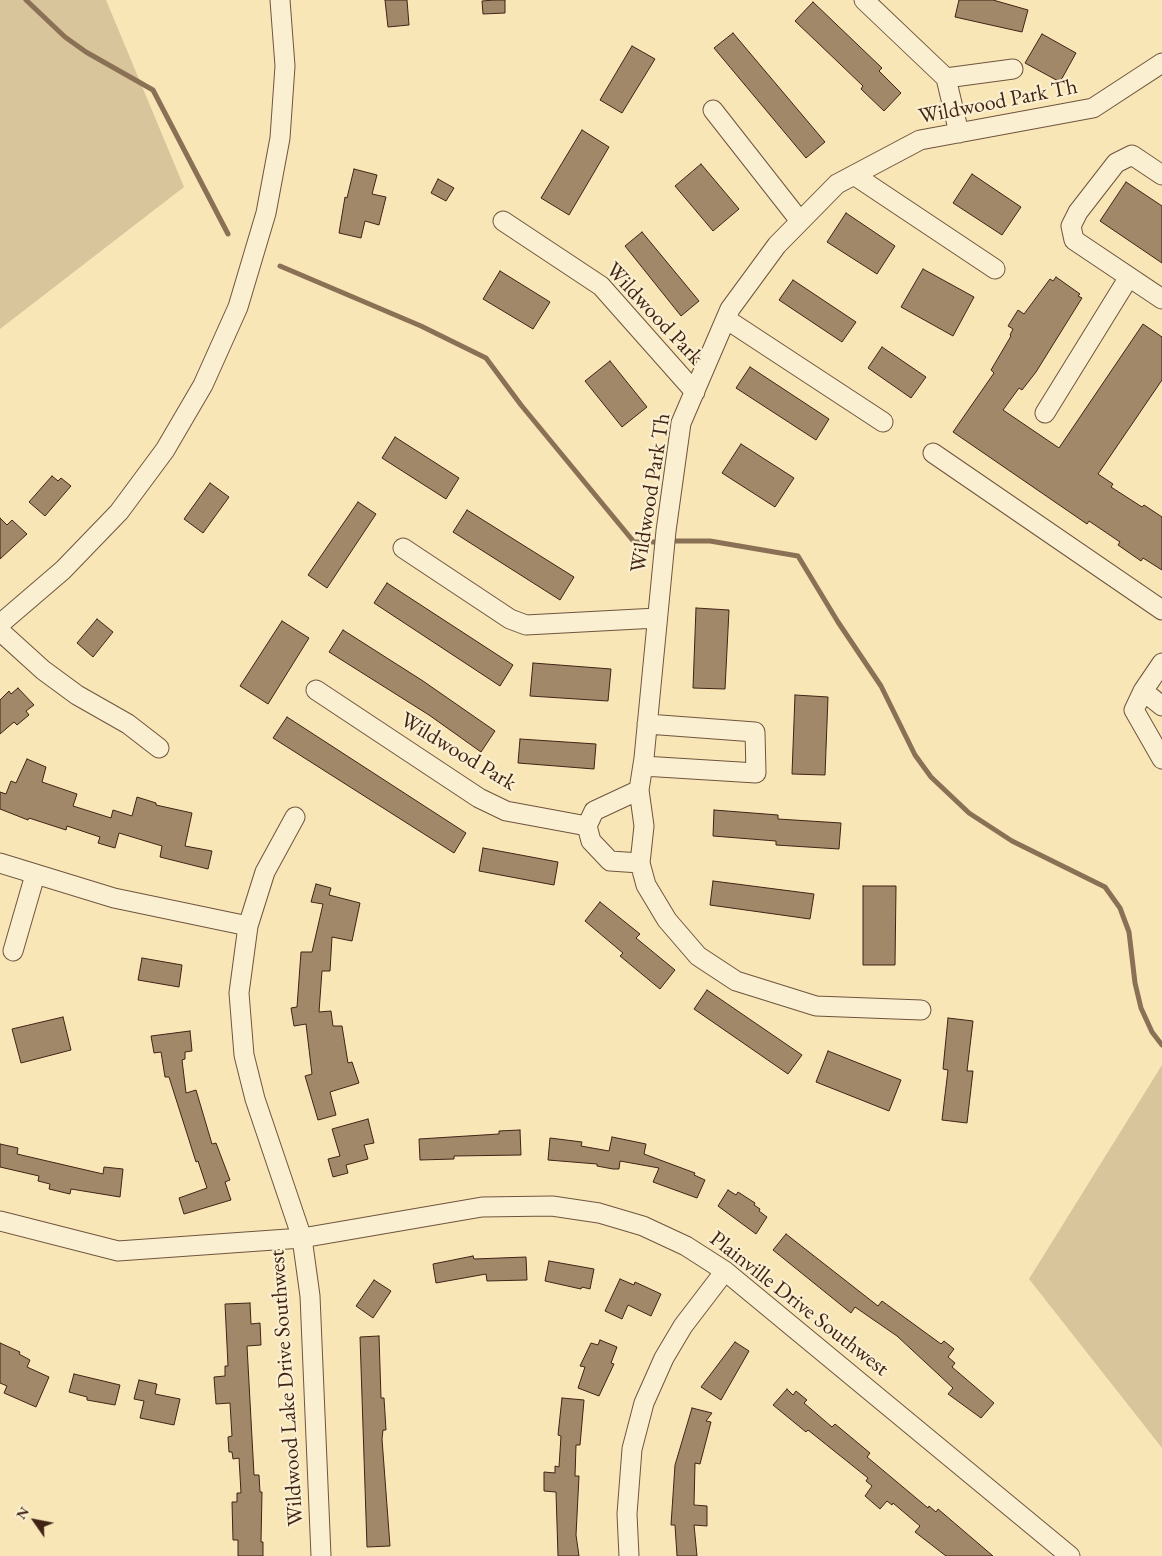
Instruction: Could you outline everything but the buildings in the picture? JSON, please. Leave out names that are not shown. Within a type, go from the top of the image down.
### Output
[{"type":"street","points":[[0,624],[63,570],[119,512],[165,450],[203,385],[238,307],[266,213],[280,138],[285,66],[280,0]]},
{"type":"street","points":[[864,0],[946,78],[959,132]]},
{"type":"street","name":"Wildwood Park Th","points":[[921,1010],[816,1006],[736,981],[698,956],[667,920],[646,885],[640,863],[644,826],[639,790],[666,531],[681,423],[730,309],[777,245],[837,184],[920,140],[1093,108],[1162,63]]},
{"type":"street","points":[[946,78],[1013,68]]},
{"type":"street","points":[[713,110],[800,221]]},
{"type":"street","points":[[1162,175],[1132,155],[1116,163],[1078,212],[1071,226],[1074,240],[1162,299]]},
{"type":"street","points":[[854,175],[995,269]]},
{"type":"street","name":"Wildwood Park","points":[[504,221],[601,286],[695,392]]},
{"type":"street","points":[[1045,413],[1129,277]]},
{"type":"street","points":[[726,319],[883,422]]},
{"type":"street","points":[[933,454],[1162,610]]},
{"type":"street","points":[[403,548],[510,619],[526,625],[657,618]]},
{"type":"street","points":[[0,631],[44,670],[77,695],[128,724],[159,748]]},
{"type":"street","points":[[1162,663],[1143,691],[1134,710],[1162,760]]},
{"type":"street","name":"Wildwood Park","points":[[316,690],[479,798],[506,811],[587,826]]},
{"type":"street","points":[[1143,691],[1162,706]]},
{"type":"street","points":[[642,766],[756,773],[755,732],[647,724]]},
{"type":"street","points":[[639,790],[594,811],[587,826],[591,841],[610,861],[640,863]]},
{"type":"street","name":"Wildwood Lake Drive Southwest","points":[[295,817],[265,872],[248,926],[239,993],[244,1055],[254,1099],[302,1238],[310,1296],[321,1556]]},
{"type":"street","points":[[0,863],[114,898],[248,926]]},
{"type":"street","points":[[13,951],[35,875]]},
{"type":"street","name":"Plainville Drive Southwest","points":[[0,1221],[118,1251],[302,1238],[482,1207],[552,1206],[599,1213],[643,1226],[686,1246],[725,1271],[1070,1556]]},
{"type":"street","points":[[629,1556],[627,1514],[632,1449],[644,1402],[664,1358],[683,1326],[725,1271]]},
{"type":"shaded area","points":[[0,0],[106,0],[184,187],[0,329]]},
{"type":"shaded area","points":[[1162,1065],[1162,1448],[1029,1279]]},
{"type":"waterway","points":[[26,0],[65,37],[86,52],[153,90],[228,234]]},
{"type":"waterway","points":[[280,266],[421,326],[486,358],[521,405],[634,542],[661,542]]},
{"type":"waterway","points":[[670,541],[710,541],[798,556],[838,622],[881,686],[915,755],[931,777],[969,813],[1012,841],[1105,887],[1120,908],[1129,932],[1135,983],[1141,1008],[1152,1032],[1162,1045]]}]
